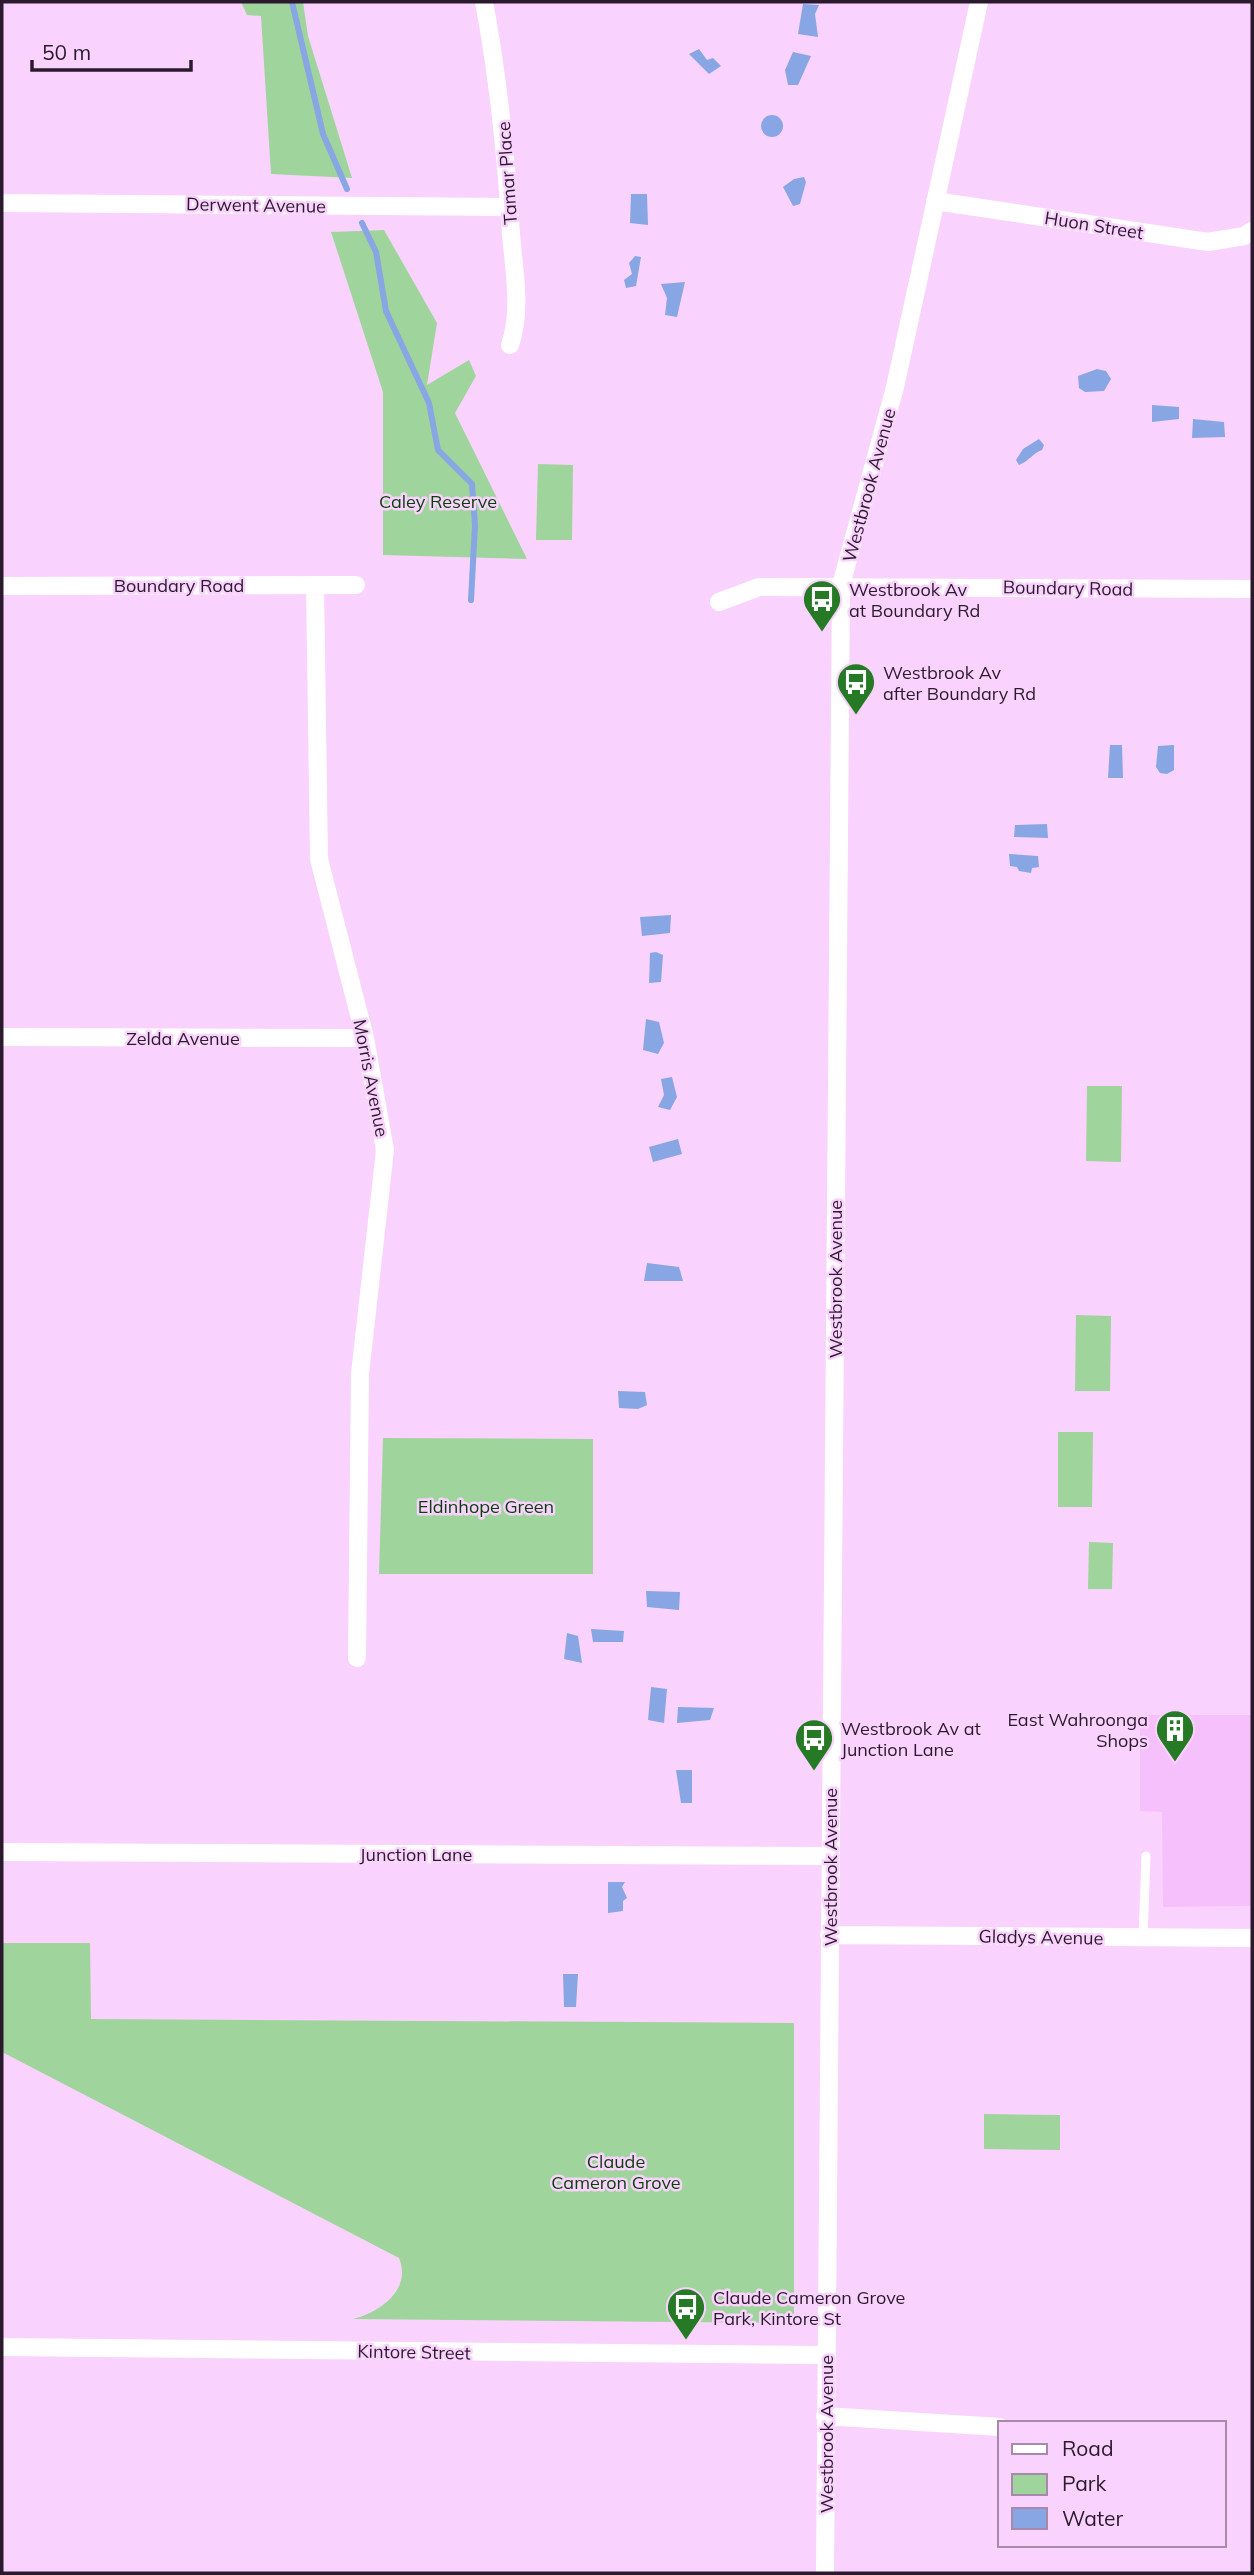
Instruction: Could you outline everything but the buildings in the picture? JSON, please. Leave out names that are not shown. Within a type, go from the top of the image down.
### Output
[{"type":"street","name":"Tamar Place","points":[[484,2],[500,86],[518,323],[510,345]]},
{"type":"street","name":"Westbrook Avenue","points":[[825,2573],[841,586],[895,387],[979,2]]},
{"type":"street","name":"Huon Street","points":[[935,201],[1208,242],[1244,236],[1252,231]]},
{"type":"street","name":"Derwent Avenue","points":[[2,202],[509,207]]},
{"type":"street","name":"Morris Avenue","points":[[315,585],[319,859],[365,1038],[385,1150],[360,1374],[357,1658]]},
{"type":"street","name":"Boundary Road","points":[[2,586],[356,585]]},
{"type":"street","name":"Boundary Road","points":[[719,602],[759,587],[1252,589]]},
{"type":"street","name":"Zelda Avenue","points":[[2,1038],[365,1038]]},
{"type":"street","name":"Junction Lane","points":[[2,1852],[830,1856]]},
{"type":"street","name":"Gladys Avenue","points":[[829,1935],[1252,1938]]},
{"type":"street","name":"Kintore Street","points":[[2,2347],[826,2355]]},
{"type":"street","points":[[825,2416],[998,2427]]},
{"type":"lane","points":[[1143,1938],[1146,1856]]},
{"type":"shaded area","points":[[1140,1715],[1252,1715],[1252,1906],[1163,1907],[1162,1812],[1140,1811]]},
{"type":"green space","points":[[241,2],[303,2],[308,36],[352,178],[271,174],[261,16],[247,15]]},
{"type":"green space","name":"Caley Reserve","points":[[384,230],[437,323],[427,385],[469,360],[476,376],[455,413],[527,559],[383,555],[383,392],[331,232]]},
{"type":"green space","points":[[538,464],[573,465],[572,540],[536,540]]},
{"type":"green space","points":[[1087,1086],[1122,1086],[1121,1162],[1086,1161]]},
{"type":"green space","points":[[1076,1315],[1111,1316],[1110,1391],[1075,1391]]},
{"type":"green space","points":[[1058,1432],[1093,1432],[1092,1507],[1058,1507]]},
{"type":"green space","name":"Eldinhope Green","points":[[383,1438],[593,1439],[593,1574],[379,1574]]},
{"type":"green space","points":[[1089,1542],[1113,1543],[1112,1589],[1088,1589]]},
{"type":"green space","name":"Claude Cameron Grove","points":[[2,1943],[90,1943],[91,2019],[794,2023],[794,2323],[353,2319],[373,2311],[391,2298],[401,2280],[399,2258],[2,2052]]},
{"type":"green space","points":[[984,2114],[1060,2115],[1060,2150],[984,2149]]},
{"type":"water","points":[[803,4],[819,5],[815,14],[818,37],[798,34]]},
{"type":"water","points":[[699,49],[707,60],[713,58],[721,66],[709,74],[689,54]]},
{"type":"water","points":[[793,52],[811,56],[798,85],[788,85],[785,70]]},
{"type":"water","points":[[772,115],[780,118],[783,126],[780,134],[772,137],[764,134],[761,126],[764,118]]},
{"type":"water","points":[[804,177],[806,182],[800,204],[793,206],[783,187],[794,179]]},
{"type":"water","points":[[631,194],[647,194],[648,225],[630,223]]},
{"type":"water","points":[[635,256],[641,257],[636,286],[626,288],[624,280],[632,274],[629,263]]},
{"type":"water","points":[[685,282],[677,317],[665,315],[667,298],[661,284]]},
{"type":"water","points":[[1097,369],[1106,371],[1111,379],[1104,391],[1085,392],[1079,388],[1078,376]]},
{"type":"water","points":[[1152,405],[1179,407],[1179,419],[1152,422]]},
{"type":"water","points":[[1193,419],[1224,422],[1225,437],[1192,438]]},
{"type":"water","points":[[1039,439],[1044,445],[1042,450],[1019,465],[1016,460],[1023,449]]},
{"type":"water","points":[[1110,745],[1122,745],[1123,778],[1108,778]]},
{"type":"water","points":[[1174,745],[1174,770],[1167,774],[1160,773],[1156,767],[1158,746]]},
{"type":"water","points":[[1047,824],[1048,838],[1014,837],[1015,825]]},
{"type":"water","points":[[1009,854],[1038,856],[1039,867],[1032,868],[1031,873],[1019,871],[1017,867],[1010,866]]},
{"type":"water","points":[[671,915],[670,933],[642,936],[640,917]]},
{"type":"water","points":[[650,953],[663,955],[661,982],[649,983]]},
{"type":"water","points":[[646,1019],[659,1022],[664,1043],[658,1054],[643,1050]]},
{"type":"water","points":[[672,1077],[677,1097],[670,1110],[658,1107],[664,1095],[661,1079]]},
{"type":"water","points":[[678,1139],[682,1154],[653,1162],[649,1147]]},
{"type":"water","points":[[647,1263],[679,1267],[683,1281],[644,1281]]},
{"type":"water","points":[[618,1391],[645,1392],[647,1405],[638,1409],[619,1408]]},
{"type":"water","points":[[646,1591],[680,1592],[679,1610],[647,1607]]},
{"type":"water","points":[[591,1629],[624,1631],[623,1642],[593,1642]]},
{"type":"water","points":[[567,1633],[578,1636],[582,1663],[564,1659]]},
{"type":"water","points":[[651,1687],[667,1689],[664,1723],[648,1720]]},
{"type":"water","points":[[678,1707],[714,1708],[710,1720],[677,1723]]},
{"type":"water","points":[[676,1770],[692,1770],[692,1803],[681,1803]]},
{"type":"water","points":[[608,1882],[625,1882],[622,1887],[627,1898],[623,1901],[623,1911],[608,1913]]},
{"type":"water","points":[[563,1974],[578,1974],[576,2007],[564,2007]]},
{"type":"waterway","points":[[292,2],[323,134],[347,189]]},
{"type":"waterway","points":[[362,223],[376,252],[386,311],[429,403],[438,450],[472,484],[475,525],[471,600]]},
{"type":"place","name":"Westbrook Av at Boundary Rd","points":[[822,633]]},
{"type":"place","name":"Westbrook Av after Boundary Rd","points":[[856,716]]},
{"type":"place","name":"East Wahroonga Shops","points":[[1175,1763]]},
{"type":"place","name":"Westbrook Av at Junction Lane","points":[[814,1772]]},
{"type":"place","name":"Claude Cameron Grove Park, Kintore St","points":[[686,2341]]}]
